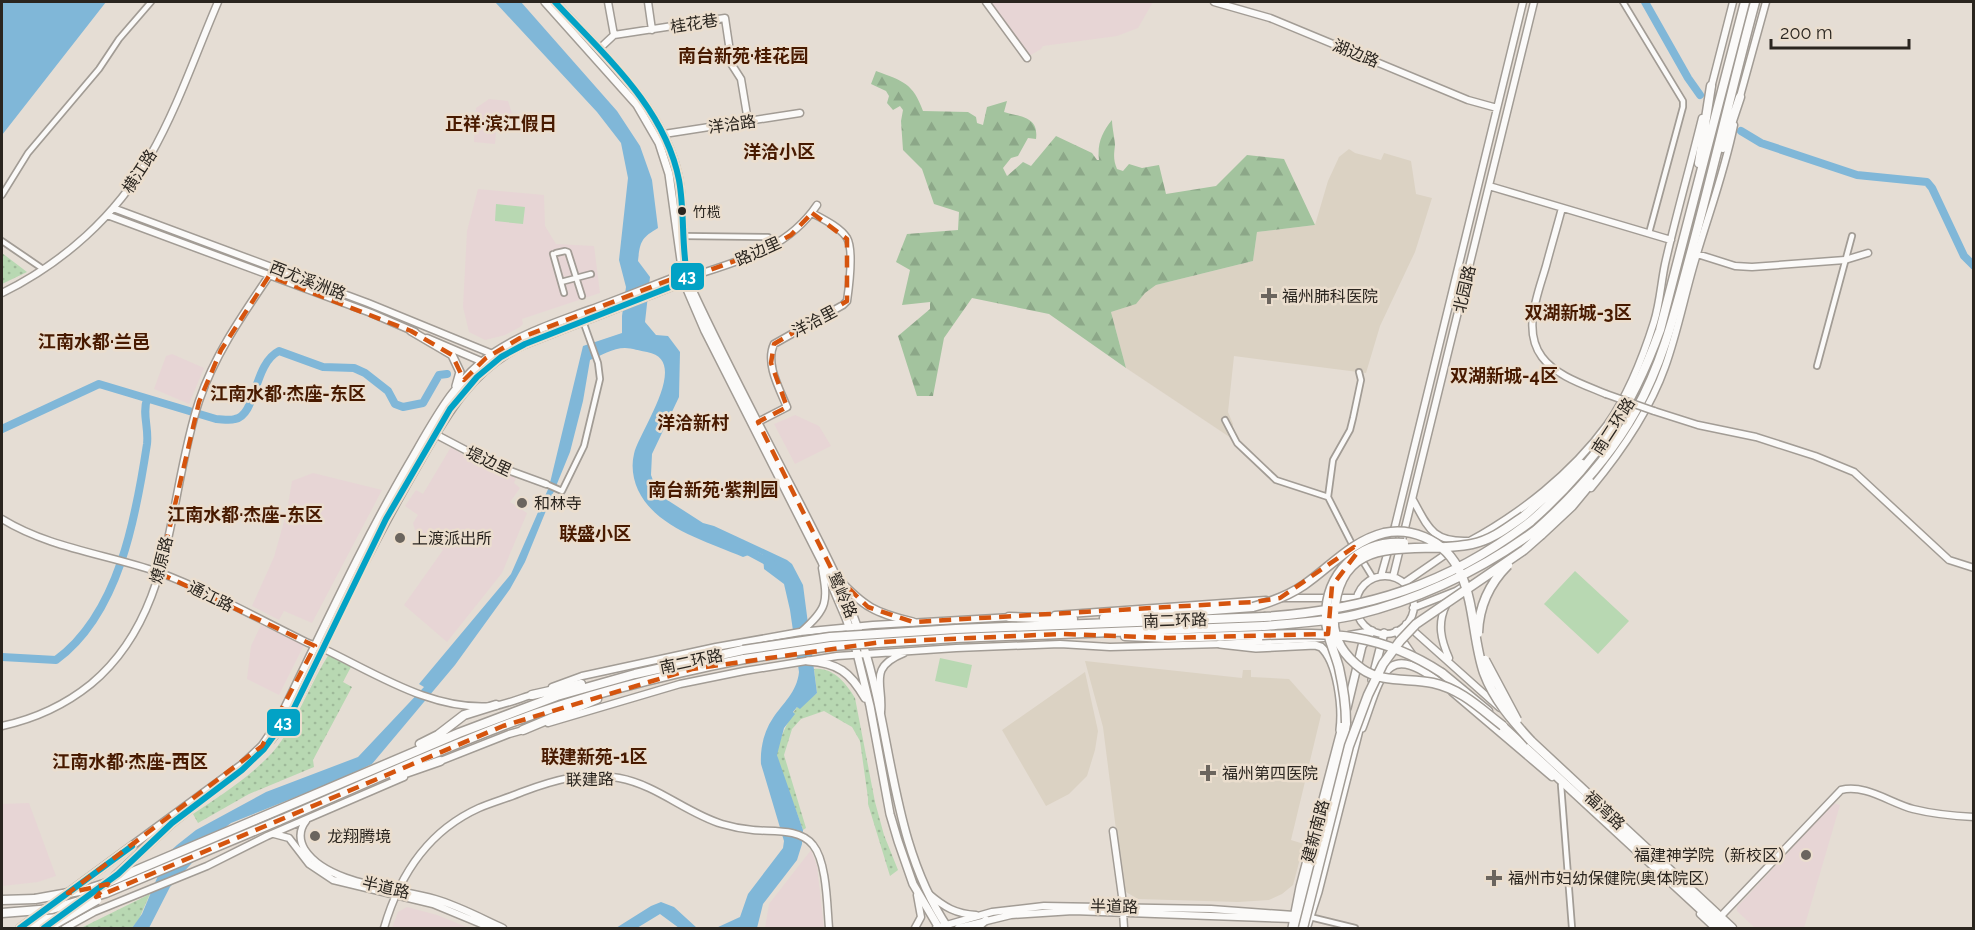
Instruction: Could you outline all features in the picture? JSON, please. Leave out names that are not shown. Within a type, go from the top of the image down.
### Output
[{"type":"highway","name":"南二环路","points":[[104,884],[364,773],[557,696],[830,637],[956,633],[1168,638],[1263,626],[1353,606],[1440,578],[1572,506],[1584,492],[1636,411],[1669,333],[1704,205],[1745,2]]},
{"type":"highway","name":"南二环路","points":[[1533,526],[1600,447],[1628,406],[1650,357],[1660,330],[1693,202],[1737,50],[1755,2]]},
{"type":"highway","points":[[1693,202],[1711,86]]},
{"type":"highway","points":[[1704,205],[1740,97]]},
{"type":"highway","points":[[1294,923],[1343,744],[1346,723],[1345,697],[1326,620],[1332,586],[1340,570],[1357,553],[1373,546],[1399,543],[1452,548],[1475,544],[1494,536],[1533,526]]},
{"type":"highway","points":[[1528,743],[1491,673],[1478,635],[1479,620],[1488,590],[1497,576],[1524,550],[1533,526]]},
{"type":"highway","points":[[1009,617],[1082,619],[1253,607],[1280,599],[1295,591],[1357,544],[1395,532],[1413,533],[1429,538],[1445,549],[1462,574],[1484,674],[1508,716],[1528,743]]},
{"type":"highway","points":[[1434,547],[1400,548],[1375,552],[1352,566],[1337,592],[1334,618],[1336,637],[1348,657],[1365,671],[1383,677],[1449,688],[1471,701],[1528,743]]},
{"type":"highway","points":[[1304,928],[1349,746],[1368,695],[1383,664],[1416,624],[1524,550]]},
{"type":"highway","points":[[1049,625],[1082,619]]},
{"type":"highway","name":"南二环路","points":[[956,633],[1049,625],[1263,626]]},
{"type":"highway","points":[[1263,626],[1350,636],[1401,650],[1428,663],[1457,683],[1480,702],[1503,726]]},
{"type":"highway","points":[[532,695],[636,678]]},
{"type":"highway","points":[[523,730],[636,678]]},
{"type":"highway","name":"南二环路","points":[[106,893],[502,726],[636,678]]},
{"type":"highway","points":[[364,773],[438,735],[464,715],[496,705]]},
{"type":"highway","name":"福湾路","points":[[1528,743],[1721,928]]},
{"type":"highway","name":"福湾路","points":[[1528,743],[1732,928]]},
{"type":"highway","points":[[367,783],[440,761]]},
{"type":"highway","points":[[2,900],[20,901],[51,897],[104,884]]},
{"type":"highway","points":[[33,928],[63,905],[104,884]]},
{"type":"highway","points":[[2,913],[52,909],[106,893]]},
{"type":"highway","points":[[48,928],[106,893]]},
{"type":"highway","points":[[33,928],[39,928]]},
{"type":"main road","name":"横江路","points":[[2,293],[44,269],[79,243],[107,215],[140,173],[159,138],[218,2]]},
{"type":"main road","points":[[545,2],[636,105],[654,132],[669,174],[685,278]]},
{"type":"main road","points":[[555,2],[642,99],[664,134],[679,179],[685,278]]},
{"type":"main road","points":[[598,50],[614,35],[608,2]]},
{"type":"main road","points":[[648,2],[652,30]]},
{"type":"main road","points":[[986,2],[1027,58]]},
{"type":"main road","name":"湖边路","points":[[1214,2],[1270,18],[1468,100],[1497,108]]},
{"type":"main road","name":"北园路","points":[[1382,576],[1523,2]]},
{"type":"main road","name":"北园路","points":[[1393,577],[1534,2]]},
{"type":"main road","points":[[1404,583],[1446,554],[1507,518],[1542,492],[1572,465],[1608,424],[1637,369],[1654,321],[1671,240],[1733,2]]},
{"type":"main road","points":[[1413,608],[1456,591],[1547,532],[1581,500],[1624,445],[1654,392],[1664,368],[1726,161],[1740,97],[1766,2]]},
{"type":"main road","name":"桂花巷","points":[[614,35],[725,18],[732,65],[741,79],[748,121]]},
{"type":"main road","name":"洋洽路","points":[[664,134],[800,113]]},
{"type":"main road","points":[[1489,186],[1671,240]]},
{"type":"main road","name":"路边里","points":[[685,278],[779,243],[796,230],[817,205]]},
{"type":"main road","name":"西尤溪洲路","points":[[113,208],[275,267],[501,357]]},
{"type":"main road","points":[[1562,208],[1536,296],[1533,316],[1536,343],[1541,356],[1549,364],[1564,374],[1606,394],[1654,411],[1698,425],[1756,437],[1815,456],[1854,472],[1949,560],[1974,568]]},
{"type":"main road","name":"洋洽里","points":[[758,422],[787,406],[771,363],[771,350],[774,344],[847,301],[850,250],[847,238],[831,224],[812,213]]},
{"type":"main road","name":"西尤溪洲路","points":[[107,215],[411,331],[490,365]]},
{"type":"main road","points":[[1697,254],[1718,262],[1743,266],[1845,260],[1868,253]]},
{"type":"main road","name":"燎原路","points":[[2,726],[62,705],[107,670],[136,633],[159,573],[198,404],[224,344],[275,267]]},
{"type":"main road","points":[[65,928],[172,823],[242,770],[264,748],[291,714],[376,521],[456,388],[493,354],[535,331],[650,288],[685,278]]},
{"type":"main road","points":[[20,928],[243,764],[262,746],[277,724],[386,519],[435,434],[460,395],[490,365],[525,344],[648,296],[685,278]]},
{"type":"main road","name":"鹭岭路","points":[[685,278],[834,574],[853,627],[892,822],[913,884],[941,928]]},
{"type":"main road","name":"鹭岭路","points":[[685,278],[705,331],[866,653],[903,825],[941,928]]},
{"type":"main road","points":[[411,331],[449,352],[455,358],[460,372],[456,388]]},
{"type":"main road","name":"堤边里","points":[[435,434],[494,465],[546,484]]},
{"type":"main road","points":[[1413,500],[1427,525],[1436,535],[1453,542],[1471,541]]},
{"type":"main road","name":"通江路","points":[[2,519],[35,536],[159,573],[428,698],[454,705],[496,705],[532,695],[582,676],[716,646],[800,632],[913,622],[1165,609],[1297,597],[1356,598]]},
{"type":"main road","points":[[800,632],[822,611],[827,596],[822,562]]},
{"type":"main road","points":[[834,574],[857,599],[868,607],[886,616],[913,622]]},
{"type":"main road","points":[[65,928],[94,912],[207,866],[273,834],[440,761],[509,734],[664,688],[744,671],[866,653],[1060,644],[1110,647],[1220,644],[1305,640],[1372,631],[1384,633],[1396,631],[1406,624],[1413,608],[1412,594],[1404,583],[1393,577],[1373,578],[1356,598],[1358,617],[1372,631]]},
{"type":"main road","points":[[1450,662],[1442,640],[1440,623],[1443,611],[1456,591]]},
{"type":"main road","points":[[1406,624],[1738,928]]},
{"type":"main road","name":"建新南路","points":[[1294,923],[1362,646],[1372,631]]},
{"type":"main road","points":[[1396,631],[1406,648],[1453,693],[1561,785],[1714,928]]},
{"type":"main road","name":"建新南路","points":[[1304,928],[1310,917],[1384,633]]},
{"type":"main road","points":[[1220,644],[1256,648],[1315,645],[1321,647],[1330,660],[1341,702],[1338,744]]},
{"type":"main road","points":[[881,715],[882,703],[878,684],[880,674],[891,659],[910,650]]},
{"type":"main road","points":[[808,661],[830,663],[843,670],[856,683],[870,706]]},
{"type":"main road","points":[[1356,741],[1380,680],[1384,672],[1392,665],[1407,663],[1418,668],[1453,693]]},
{"type":"main road","name":"联建路","points":[[384,928],[396,892],[425,847],[454,822],[479,808],[547,783],[569,777],[604,776],[631,781],[655,790],[710,820],[741,829],[791,832],[803,837],[813,844],[820,860],[829,928]]},
{"type":"main road","points":[[1722,915],[1841,790],[1851,789],[1872,794],[1928,813],[1974,817]]},
{"type":"main road","name":"半道路","points":[[307,820],[301,830],[302,843],[309,856],[320,866],[338,876],[438,906],[491,928]]},
{"type":"main road","points":[[1113,831],[1124,928]]},
{"type":"main road","name":"半道路","points":[[273,834],[282,835],[292,841],[306,861],[325,876],[337,881],[438,900],[503,928]]},
{"type":"main road","points":[[44,928],[118,874]]},
{"type":"main road","points":[[913,884],[921,909],[919,922],[915,928]]},
{"type":"main road","points":[[929,894],[951,910],[984,917],[977,928]]},
{"type":"main road","name":"半道路","points":[[941,928],[984,917],[1123,909],[1294,923]]},
{"type":"main road","name":"半道路","points":[[958,928],[984,917]]},
{"type":"street","points":[[2,195],[28,153],[99,69],[119,39],[151,2]]},
{"type":"street","points":[[1623,2],[1683,101],[1649,233]]},
{"type":"street","points":[[684,236],[768,237]]},
{"type":"street","points":[[1817,366],[1852,236]]},
{"type":"street","points":[[2,241],[44,269]]},
{"type":"street","points":[[564,293],[554,253],[565,251],[568,252],[582,296]]},
{"type":"street","points":[[561,282],[591,274]]},
{"type":"street","points":[[546,484],[562,491],[586,438],[600,379],[598,363],[583,321]]},
{"type":"street","points":[[1359,372],[1360,380],[1353,418],[1350,430],[1333,460],[1328,497],[1373,578]]},
{"type":"street","points":[[1225,420],[1237,443],[1276,480],[1328,497]]},
{"type":"street","points":[[1561,785],[1572,928]]},
{"type":"street","points":[[1310,917],[1355,928]]},
{"type":"highlighted area","points":[[812,213],[847,239],[847,301],[774,344],[771,363],[787,407],[758,422],[834,574],[868,607],[913,622],[1253,602],[1280,598],[1354,547],[1357,553],[1332,586],[1328,634],[1168,638],[1061,634],[882,642],[692,669],[503,726],[96,897],[108,884],[68,893],[262,746],[315,646],[159,573],[199,402],[221,350],[269,276],[411,331],[452,355],[464,380],[486,358],[520,338],[682,275],[683,280],[764,250],[791,235]]},
{"type":"shaded area","points":[[989,2],[1153,2],[1138,28],[1117,36],[1043,46],[1029,56]]},
{"type":"shaded area","points":[[489,99],[508,101],[514,120],[497,119],[495,144],[474,142],[476,108]]},
{"type":"shaded area","name":"福州肺科医院","points":[[1349,149],[1355,153],[1381,160],[1384,153],[1411,161],[1416,194],[1432,198],[1415,252],[1380,326],[1366,373],[1234,356],[1228,412],[1233,424],[1231,438],[1126,368],[1111,312],[1135,304],[1156,285],[1253,261],[1257,232],[1315,225],[1328,181],[1339,157]]},
{"type":"shaded area","points":[[478,189],[544,195],[545,226],[556,244],[594,246],[600,293],[522,319],[523,324],[520,327],[505,335],[485,340],[469,332],[463,307],[467,231]]},
{"type":"shaded area","points":[[172,354],[204,368],[189,404],[154,389],[166,356]]},
{"type":"shaded area","points":[[795,415],[819,426],[831,446],[795,464],[774,424]]},
{"type":"shaded area","points":[[451,447],[490,472],[495,469],[516,478],[514,483],[520,488],[510,502],[527,513],[502,573],[447,642],[404,605],[443,550],[415,530],[413,523],[418,515],[405,506],[416,490],[423,494]]},
{"type":"shaded area","points":[[313,473],[382,490],[312,623],[284,611],[279,620],[252,606],[274,557],[287,511],[292,481]]},
{"type":"shaded area","points":[[261,625],[304,645],[279,695],[247,679],[251,646]]},
{"type":"shaded area","name":"福州第四医院","points":[[1085,661],[1242,678],[1243,670],[1251,670],[1251,677],[1289,679],[1321,715],[1291,840],[1304,844],[1293,885],[1282,894],[1269,900],[1238,902],[1138,899],[1126,892],[1123,885],[1103,727]]},
{"type":"shaded area","points":[[1085,672],[1098,731],[1095,750],[1087,776],[1069,794],[1046,806],[1002,730]]},
{"type":"shaded area","points":[[29,803],[56,876],[38,882],[2,886],[2,804]]},
{"type":"shaded area","name":"福建神学院（新校区）","points":[[1834,803],[1840,805],[1804,928],[1755,928],[1737,911],[1737,907]]},
{"type":"shaded area","points":[[811,850],[817,866],[824,928],[765,928],[769,904]]},
{"type":"shaded area","points":[[407,907],[437,915],[469,928],[392,928],[398,912]]},
{"type":"green space","points":[[876,71],[906,84],[915,94],[923,111],[968,112],[976,117],[977,123],[983,125],[987,107],[1007,101],[1004,112],[1031,122],[1035,126],[1036,139],[1028,138],[1018,156],[1011,158],[1003,168],[1007,176],[1023,162],[1031,166],[1056,136],[1092,153],[1099,160],[1101,138],[1112,120],[1115,143],[1114,160],[1117,169],[1123,171],[1129,164],[1142,168],[1159,165],[1166,194],[1216,186],[1247,155],[1284,159],[1315,225],[1257,232],[1253,261],[1156,285],[1136,304],[1111,312],[1126,368],[1049,314],[972,298],[944,338],[933,396],[917,396],[898,336],[930,309],[930,302],[902,305],[910,270],[896,262],[907,234],[958,230],[959,212],[934,204],[922,169],[903,150],[901,121],[903,110],[900,106],[893,110],[887,103],[889,96],[886,91],[871,84]]},
{"type":"green space","points":[[496,204],[525,207],[523,224],[495,221]]},
{"type":"green space","points":[[2,253],[27,272],[2,284]]},
{"type":"green space","points":[[1575,571],[1629,621],[1598,654],[1544,604]]},
{"type":"green space","points":[[329,654],[352,665],[343,682],[352,687],[313,760],[314,767],[249,794],[198,823],[193,814],[264,761],[282,740]]},
{"type":"green space","points":[[940,658],[972,665],[967,688],[935,681]]},
{"type":"green space","points":[[814,669],[833,673],[855,698],[875,802],[884,835],[898,870],[890,876],[868,804],[860,741],[852,727],[824,711],[801,719],[792,729],[784,755],[806,828],[803,830],[784,779],[778,760],[778,749],[795,710],[817,693]]},
{"type":"green space","points":[[150,894],[139,919],[132,928],[81,928]]},
{"type":"water","points":[[2,2],[106,2],[2,135]]},
{"type":"water","points":[[495,2],[521,2],[617,111],[640,146],[652,180],[658,228],[642,241],[638,261],[650,277],[645,322],[656,335],[668,336],[680,352],[679,397],[652,454],[651,475],[658,494],[703,523],[787,560],[792,564],[803,585],[817,693],[800,709],[797,707],[793,712],[795,714],[784,728],[777,755],[803,830],[797,860],[763,904],[757,928],[716,928],[740,917],[748,894],[783,848],[784,841],[761,758],[767,728],[793,691],[798,679],[790,610],[784,584],[764,569],[763,555],[757,552],[743,557],[698,539],[669,524],[646,503],[635,481],[633,459],[659,397],[664,382],[665,368],[660,358],[647,352],[620,348],[590,360],[583,401],[570,452],[525,562],[510,589],[455,665],[372,764],[231,823],[170,887],[149,928],[132,928],[142,914],[167,854],[177,845],[196,830],[266,792],[358,757],[424,687],[419,684],[511,574],[549,487],[583,346],[622,333],[626,287],[619,260],[628,178],[621,143],[597,112]]},
{"type":"water","points":[[661,902],[674,907],[697,928],[679,928],[660,914],[637,928],[616,928],[651,906]]},
{"type":"waterway","points":[[1645,2],[1700,95]]},
{"type":"waterway","points":[[1741,131],[1761,143],[1857,175],[1927,182],[1964,256],[1974,266]]},
{"type":"waterway","points":[[2,429],[99,384],[216,419],[235,419],[248,409],[264,367],[279,351],[323,367],[354,368],[365,373],[388,391],[395,404],[403,407],[423,403],[439,375],[447,374]]},
{"type":"waterway","points":[[2,657],[56,660],[78,641],[110,591],[121,562],[137,502],[147,444],[145,410],[147,399]]},
{"type":"waterway","points":[[744,549],[772,564]]},
{"type":"transit line","name":"43","points":[[44,928],[118,874],[172,823],[242,770],[264,749],[294,708],[386,519],[450,409],[477,377],[501,357],[525,344],[688,280],[679,180],[672,154],[646,105],[630,83],[555,2]]},
{"type":"transit line","name":"43","points":[[20,928],[132,846]]},
{"type":"place","name":"竹榄","points":[[682,211]]},
{"type":"place","name":"福州肺科医院","points":[[1269,296]]},
{"type":"place","name":"和林寺","points":[[522,503]]},
{"type":"place","name":"上渡派出所","points":[[400,538]]},
{"type":"place","name":"福州第四医院","points":[[1208,773]]},
{"type":"place","name":"龙翔腾境","points":[[315,836]]},
{"type":"place","name":"福建神学院（新校区）","points":[[1806,855]]},
{"type":"place","name":"福州市妇幼保健院(奥体院区)","points":[[1494,878]]},
{"type":"district","name":"南台新苑·桂花园","points":[[743,56]]},
{"type":"district","name":"正祥·滨江假日","points":[[501,124]]},
{"type":"district","name":"洋洽小区","points":[[779,152]]},
{"type":"district","name":"双湖新城-3区","points":[[1578,313]]},
{"type":"district","name":"江南水都·兰邑","points":[[94,342]]},
{"type":"district","name":"双湖新城-4区","points":[[1504,376]]},
{"type":"district","name":"江南水都·杰座-东区","points":[[288,394]]},
{"type":"district","name":"洋洽新村","points":[[693,423]]},
{"type":"district","name":"南台新苑·紫荆园","points":[[713,490]]},
{"type":"district","name":"江南水都·杰座-东区","points":[[245,515]]},
{"type":"district","name":"联盛小区","points":[[595,534]]},
{"type":"district","name":"联建新苑-1区","points":[[594,757]]},
{"type":"district","name":"江南水都·杰座-西区","points":[[130,762]]}]
